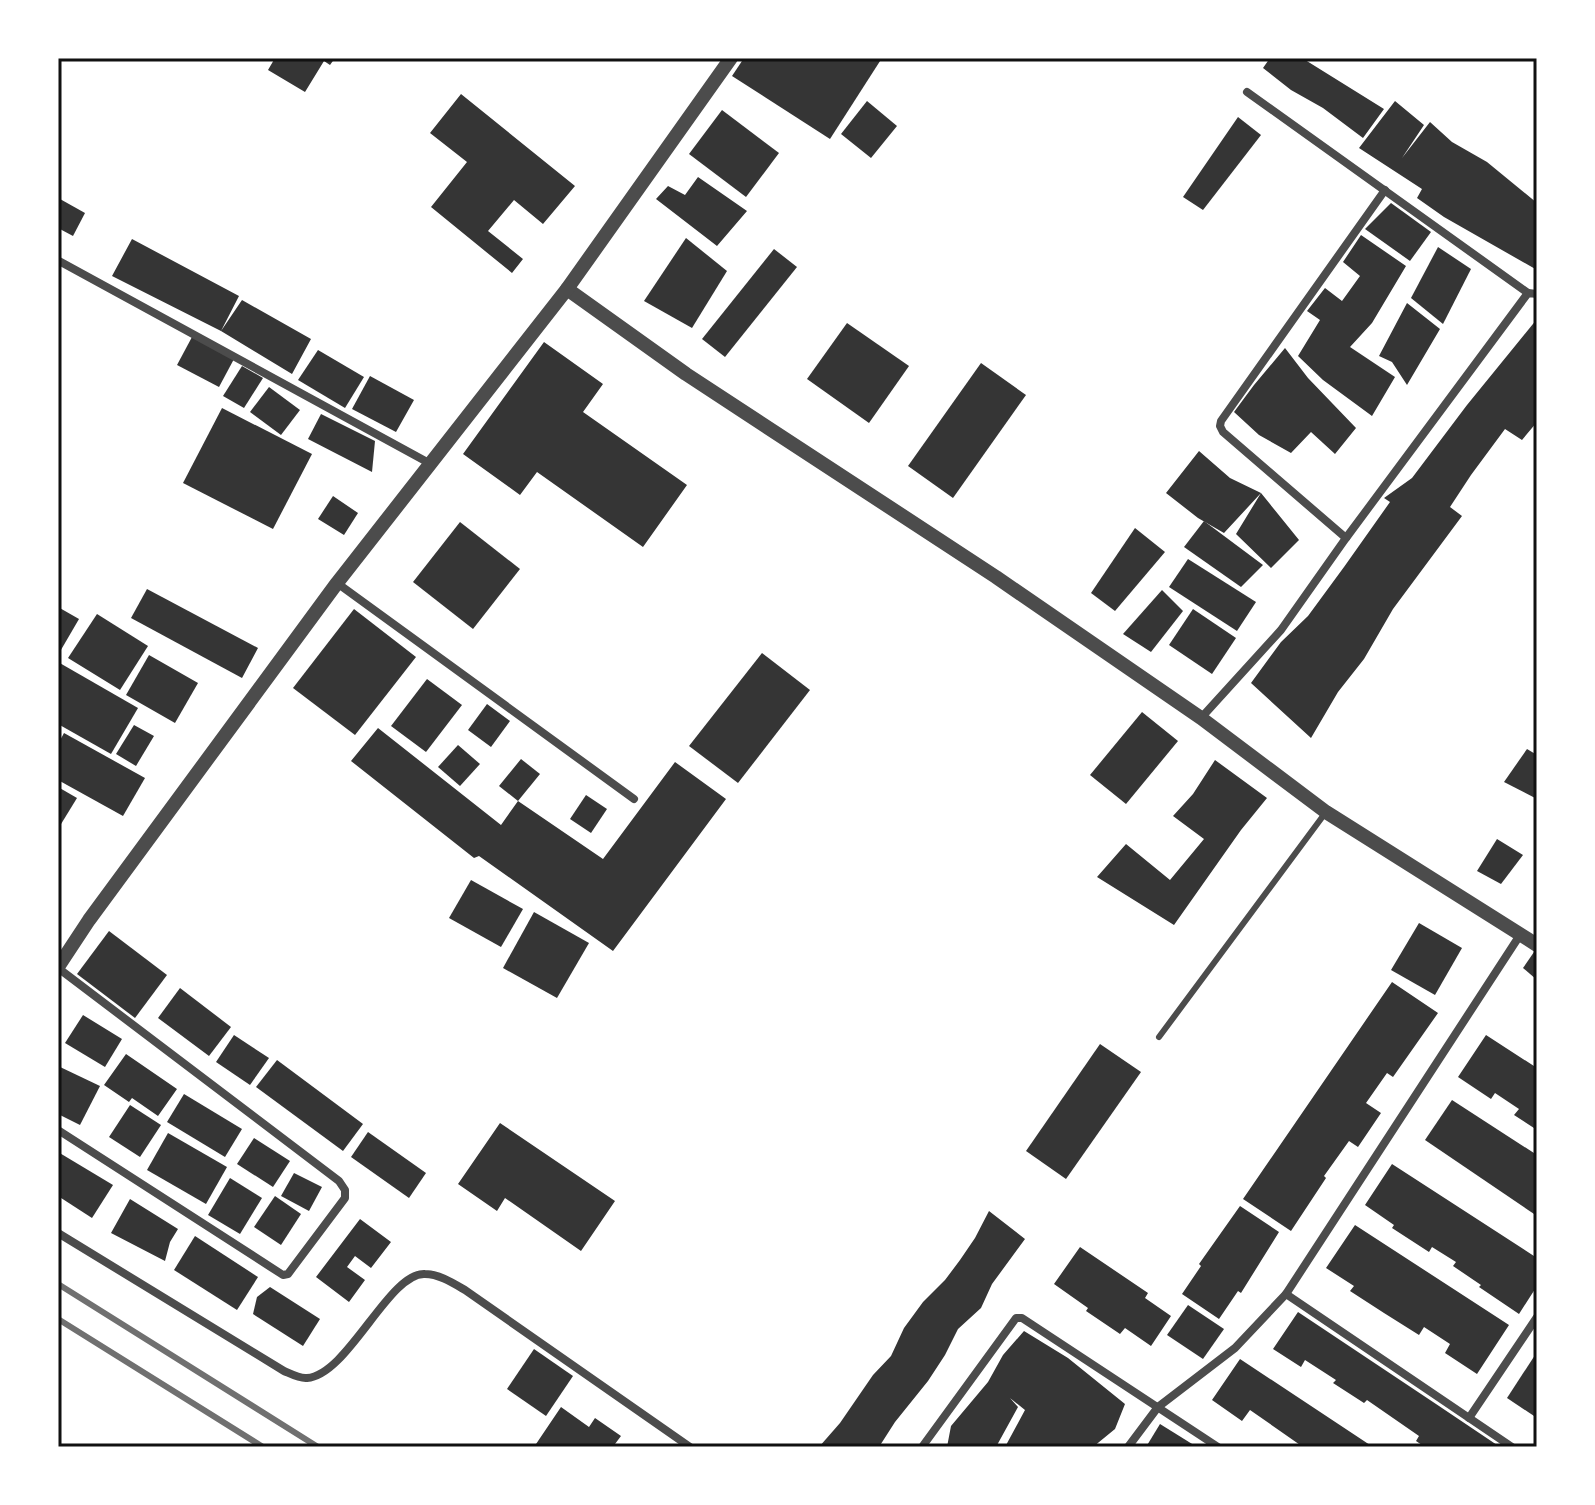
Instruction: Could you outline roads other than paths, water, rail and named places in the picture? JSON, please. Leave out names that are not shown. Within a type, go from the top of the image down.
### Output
[{"type":"street","points":[[58,1130],[283,1275],[288,1274],[345,1198],[345,1190],[339,1181],[58,967],[89,920],[337,583],[567,289],[731,58]]},
{"type":"street","points":[[1201,718],[1281,630],[1346,538],[1532,293],[1247,92]]},
{"type":"street","points":[[1346,538],[1223,432],[1221,421],[1385,190]]},
{"type":"street","points":[[59,261],[429,463]]},
{"type":"street","points":[[567,289],[686,374],[996,577],[1201,718],[1326,812],[1537,945]]},
{"type":"street","points":[[337,583],[634,799]]},
{"type":"street","points":[[1128,1447],[1158,1407],[1235,1348],[1286,1294],[1520,935]]},
{"type":"street","points":[[58,1233],[284,1371],[304,1379],[321,1375],[336,1362],[402,1283],[422,1273],[445,1278],[690,1447]]},
{"type":"street","points":[[1286,1294],[1512,1447]]},
{"type":"street","points":[[1469,1418],[1537,1317]]},
{"type":"street","points":[[922,1447],[1016,1318],[1022,1318],[1218,1447]]},
{"type":"lane","points":[[1159,1037],[1326,812]]},
{"type":"railway","points":[[58,1284],[318,1447]]},
{"type":"railway","points":[[58,1319],[263,1447]]}]
